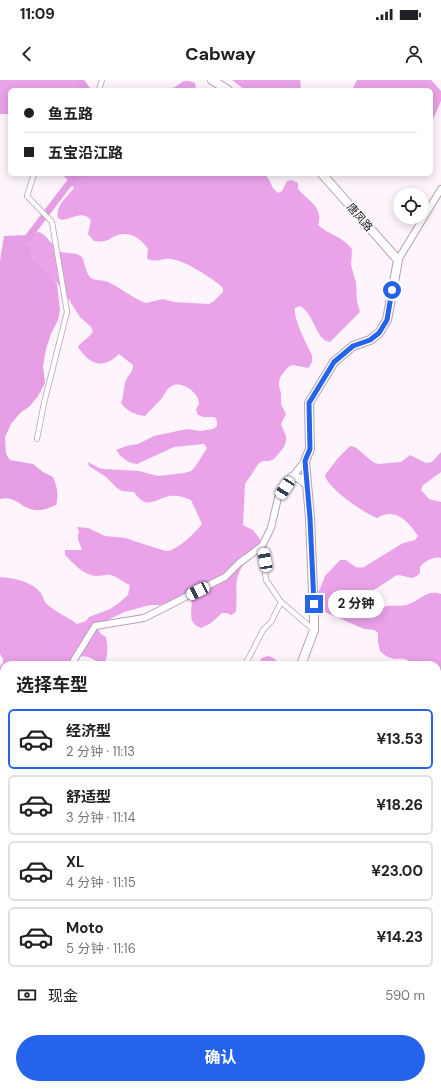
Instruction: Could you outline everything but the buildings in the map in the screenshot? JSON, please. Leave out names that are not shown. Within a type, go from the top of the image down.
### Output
[{"type":"highway","points":[[212,80],[225,88]]},
{"type":"highway","name":"唐凤路","points":[[324,176],[398,260]]},
{"type":"highway","points":[[302,661],[314,630],[314,583],[305,461],[310,449],[309,403],[334,362],[353,346],[370,340],[379,333],[387,320],[398,260]]},
{"type":"highway","points":[[292,477],[302,479],[307,486]]},
{"type":"street","points":[[33,176],[27,196],[52,222],[67,312],[44,403],[37,440]]},
{"type":"street","points":[[398,260],[441,189]]},
{"type":"street","points":[[74,661],[95,626],[144,618],[225,577],[238,563],[262,546],[271,528],[278,498],[305,461]]},
{"type":"street","points":[[262,546],[266,580],[281,602],[314,630]]},
{"type":"street","points":[[247,661],[263,630],[271,622],[281,602]]},
{"type":"shaded area","points":[[0,80],[84,80],[85,88],[8,88],[8,114],[0,114]]},
{"type":"shaded area","points":[[232,80],[300,80],[301,88],[242,88]]},
{"type":"shaded area","points":[[357,80],[431,80],[441,91],[441,101],[433,119],[433,88],[353,88]]},
{"type":"shaded area","points":[[184,81],[189,81],[195,83],[196,88],[173,88]]},
{"type":"shaded area","points":[[64,176],[266,176],[278,193],[282,191],[287,181],[292,180],[298,183],[298,189],[317,209],[319,213],[318,225],[340,238],[352,249],[351,265],[356,283],[357,302],[360,312],[330,342],[321,337],[305,310],[300,306],[295,308],[296,318],[311,353],[312,361],[308,368],[293,365],[288,367],[281,376],[279,386],[281,393],[281,404],[286,414],[281,424],[286,436],[284,447],[274,459],[259,463],[245,484],[243,525],[253,530],[266,547],[252,556],[245,563],[238,575],[236,612],[231,615],[222,613],[211,623],[201,628],[193,622],[192,619],[191,596],[160,605],[150,605],[124,612],[108,620],[98,629],[101,634],[106,637],[107,641],[105,661],[97,661],[91,658],[80,656],[76,657],[74,661],[3,661],[0,654],[0,577],[16,579],[32,585],[40,592],[48,605],[77,624],[86,621],[89,617],[110,609],[120,602],[128,595],[130,585],[111,575],[96,576],[87,574],[65,555],[65,550],[82,550],[78,539],[79,532],[77,527],[88,528],[105,536],[126,538],[166,551],[180,545],[202,524],[191,500],[180,496],[170,496],[151,502],[143,501],[134,492],[122,491],[117,488],[106,477],[89,466],[88,462],[104,469],[139,471],[158,476],[184,473],[191,471],[195,467],[207,448],[204,444],[174,447],[137,464],[125,459],[116,450],[126,446],[138,444],[154,436],[187,429],[201,431],[213,429],[217,426],[215,417],[203,417],[198,415],[196,410],[199,404],[196,396],[185,386],[180,385],[169,388],[145,416],[132,412],[121,403],[125,383],[132,371],[133,365],[119,354],[108,362],[102,364],[97,363],[87,358],[78,347],[90,336],[93,331],[91,327],[80,317],[60,286],[32,257],[27,235],[39,232],[44,235],[60,252],[77,254],[82,257],[87,272],[92,279],[108,282],[146,303],[163,299],[174,302],[209,304],[223,292],[223,288],[206,275],[177,260],[168,259],[154,261],[147,259],[148,249],[142,241],[134,236],[120,234],[105,241],[94,241],[88,234],[91,220],[88,217],[81,215],[62,220],[58,218],[58,210],[60,206],[74,188]]},
{"type":"shaded area","points":[[27,235],[27,242],[31,247],[32,257],[57,284],[60,310],[58,320],[46,349],[43,366],[45,383],[38,396],[30,406],[20,413],[11,424],[5,437],[6,454],[10,460],[33,464],[43,472],[53,477],[56,484],[56,505],[45,509],[36,510],[29,509],[8,498],[0,499],[0,261],[4,236]]},
{"type":"shaded area","points":[[350,446],[355,447],[373,462],[378,464],[401,462],[410,455],[426,463],[432,462],[441,452],[441,472],[423,485],[421,490],[429,499],[441,502],[441,558],[433,558],[424,563],[420,567],[420,573],[412,578],[399,575],[395,576],[362,596],[351,608],[354,613],[363,615],[387,606],[406,605],[424,595],[432,593],[441,594],[441,661],[408,661],[405,659],[394,659],[388,657],[380,651],[378,633],[374,630],[364,629],[327,613],[322,610],[315,601],[315,596],[320,589],[325,576],[340,560],[346,560],[356,567],[364,567],[403,543],[415,540],[418,536],[410,525],[400,517],[390,514],[377,518],[347,500],[339,493],[327,480],[325,475],[338,458]]},
{"type":"shaded area","points":[[268,656],[277,661],[260,661],[262,658]]},
{"type":"waterway","points":[[80,80],[86,88]]},
{"type":"waterway","points":[[23,244],[67,186],[77,176]]},
{"type":"route","points":[[314,604],[310,518],[305,461],[310,449],[309,403],[334,362],[353,346],[370,340],[379,333],[387,320],[392,290]]}]
